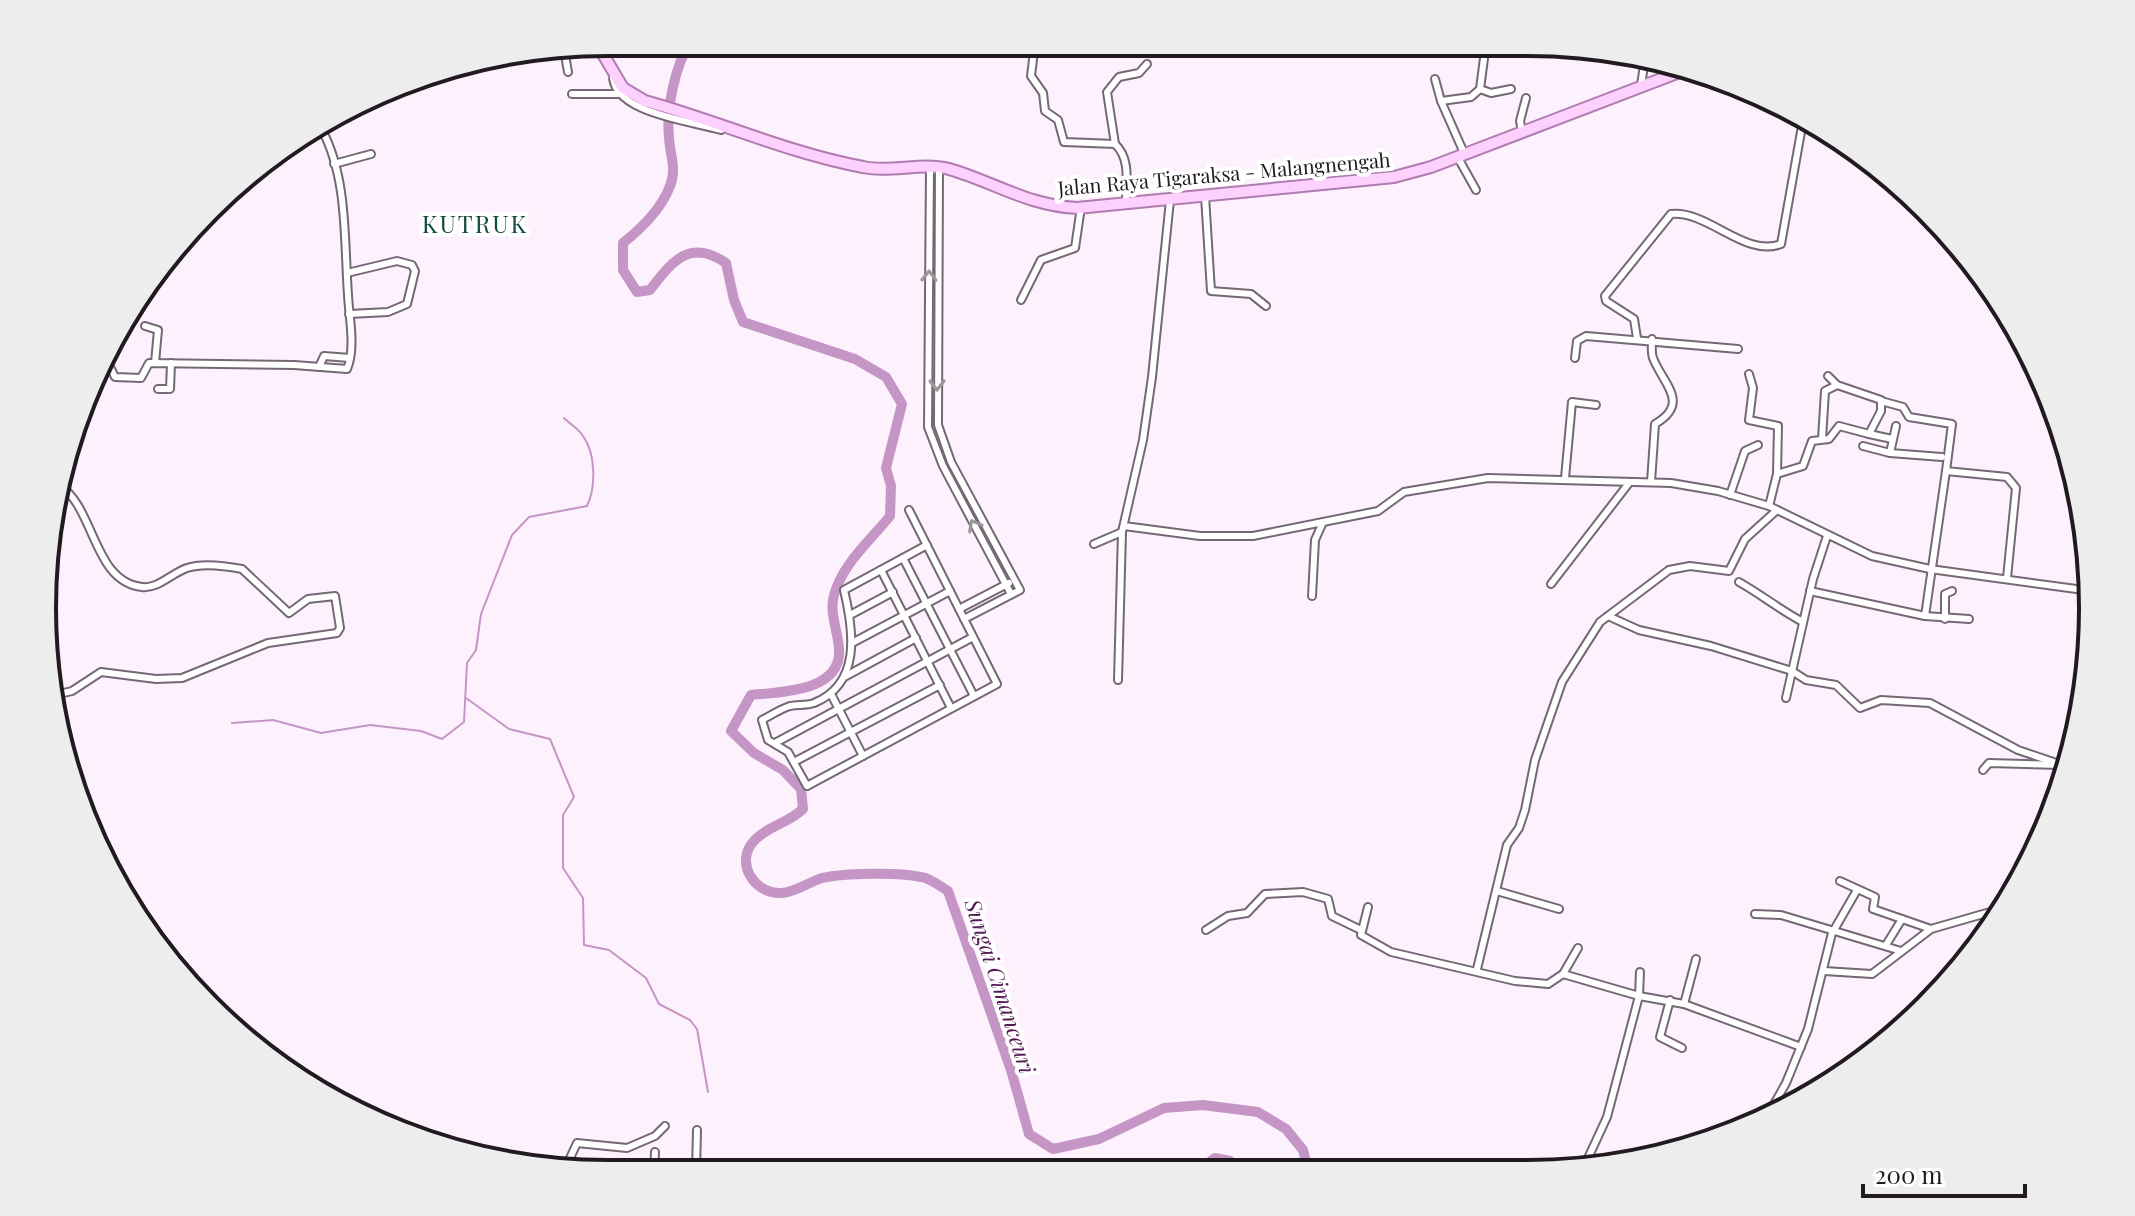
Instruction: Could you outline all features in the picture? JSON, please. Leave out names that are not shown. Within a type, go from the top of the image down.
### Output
[{"type":"main road","name":"Jalan Raya Tigaraksa - Malangnengah","points":[[603,56],[613,74],[642,104],[866,168],[935,167],[1048,207],[1170,200],[1380,179],[1431,167],[1670,75]]},
{"type":"street","points":[[1034,56],[1032,79],[1043,93],[1045,111],[1058,120],[1063,141],[1115,144]]},
{"type":"street","points":[[1441,101],[1471,97],[1480,89],[1484,56]]},
{"type":"street","points":[[566,58],[568,72]]},
{"type":"street","points":[[1126,203],[1126,160],[1115,144],[1107,92],[1119,77],[1139,73],[1147,64]]},
{"type":"street","points":[[1641,85],[1643,69]]},
{"type":"street","points":[[613,74],[618,94]]},
{"type":"street","points":[[1435,79],[1476,190]]},
{"type":"street","points":[[1480,89],[1491,93],[1511,89]]},
{"type":"street","points":[[572,94],[618,94],[642,104]]},
{"type":"street","points":[[1522,131],[1520,121],[1526,98]]},
{"type":"street","points":[[1637,338],[1634,319],[1606,301],[1605,296],[1671,214],[1691,216],[1759,244],[1781,244],[1801,129]]},
{"type":"street","points":[[111,369],[115,377],[130,380],[141,378],[146,363],[347,369],[350,358],[349,314],[343,211],[334,164],[324,135]]},
{"type":"street","points":[[334,164],[371,154]]},
{"type":"street","points":[[935,167],[938,425],[951,462],[1020,590],[964,619]]},
{"type":"street","points":[[935,167],[928,427],[943,466],[1011,594]]},
{"type":"street","points":[[1205,196],[1210,289],[1214,292],[1251,294],[1266,306]]},
{"type":"street","points":[[1118,680],[1123,529],[1152,377],[1170,200]]},
{"type":"street","points":[[1021,300],[1041,260],[1075,248],[1081,207]]},
{"type":"street","points":[[347,273],[397,261],[412,265],[415,271],[407,304],[388,312],[349,314]]},
{"type":"street","points":[[145,326],[159,332],[155,363]]},
{"type":"street","points":[[1575,358],[1580,337],[1652,339],[1738,349]]},
{"type":"street","points":[[1651,482],[1655,424],[1668,417],[1672,409],[1668,381],[1654,360],[1652,339]]},
{"type":"street","points":[[319,367],[324,356],[350,358]]},
{"type":"street","points":[[158,389],[170,389],[171,363]]},
{"type":"street","points":[[1749,374],[1753,388],[1749,420],[1778,426],[1777,474],[1769,506]]},
{"type":"street","points":[[1828,376],[1837,385],[1903,407],[1909,417],[1952,424],[1925,616]]},
{"type":"street","points":[[1822,439],[1825,391],[1837,385]]},
{"type":"street","points":[[1869,434],[1880,414],[1881,401]]},
{"type":"street","points":[[1565,478],[1572,402],[1596,405]]},
{"type":"street","points":[[1777,474],[1803,466],[1809,444],[1831,438],[1839,426],[1892,439]]},
{"type":"street","points":[[1890,453],[1896,426]]},
{"type":"street","points":[[1730,495],[1745,451],[1758,445]]},
{"type":"street","points":[[1863,446],[1890,453],[1942,457]]},
{"type":"street","points":[[1946,471],[2007,477],[2015,485],[2007,578]]},
{"type":"street","points":[[1094,544],[1123,529],[1200,536],[1253,536],[1382,510],[1404,492],[1420,488],[1488,478],[1565,478],[1704,488],[1769,506],[1872,556],[1930,569],[2078,589]]},
{"type":"street","points":[[1551,584],[1629,483]]},
{"type":"street","points":[[63,693],[72,691],[101,672],[156,679],[182,678],[268,643],[337,633],[340,628],[335,596],[308,599],[289,613],[242,569],[190,567],[152,587],[143,588],[127,582],[113,570],[69,493]]},
{"type":"street","points":[[909,510],[997,684],[807,786],[788,752],[768,740],[762,720],[790,706],[805,706],[831,694],[846,676],[916,638]]},
{"type":"street","points":[[1477,969],[1507,845],[1519,828],[1525,810],[1535,760],[1562,682],[1586,640],[1608,616],[1674,568],[1690,566],[1729,571],[1745,539],[1777,510]]},
{"type":"street","points":[[1312,596],[1315,540],[1323,522]]},
{"type":"street","points":[[1786,698],[1810,591],[1827,536]]},
{"type":"street","points":[[846,676],[852,643],[844,590],[927,545]]},
{"type":"street","points":[[903,558],[974,696]]},
{"type":"street","points":[[881,570],[951,708]]},
{"type":"street","points":[[959,609],[1015,581]]},
{"type":"street","points":[[1739,582],[1803,622]]},
{"type":"street","points":[[852,643],[950,591]]},
{"type":"street","points":[[1810,591],[1925,616],[1969,619]]},
{"type":"street","points":[[1945,619],[1945,594],[1952,591]]},
{"type":"street","points":[[850,615],[893,592]]},
{"type":"street","points":[[1608,616],[1639,630],[1697,642],[1792,671],[1806,680],[1836,685],[1862,708],[1881,700],[1936,705],[2018,750],[2056,763]]},
{"type":"street","points":[[775,743],[973,637]]},
{"type":"street","points":[[794,762],[940,685]]},
{"type":"street","points":[[831,694],[863,756]]},
{"type":"street","points":[[1983,770],[1989,763],[2056,766]]},
{"type":"street","points":[[1840,881],[1875,897],[1873,909],[1931,929]]},
{"type":"street","points":[[1775,1101],[1801,1047],[1833,931],[1857,890]]},
{"type":"street","points":[[1497,891],[1559,909]]},
{"type":"street","points":[[1206,930],[1228,916],[1247,913],[1265,894],[1283,892],[1328,899],[1332,916],[1361,930]]},
{"type":"street","points":[[1368,907],[1361,930],[1363,939],[1391,952],[1477,969],[1515,981],[1556,982],[1578,948]]},
{"type":"street","points":[[1824,971],[1868,976],[1931,929],[1987,913]]},
{"type":"street","points":[[1755,914],[1781,915],[1901,951]]},
{"type":"street","points":[[1886,945],[1902,919]]},
{"type":"street","points":[[1684,1004],[1696,959]]},
{"type":"street","points":[[1589,1156],[1607,1117],[1639,996],[1640,972]]},
{"type":"street","points":[[1563,974],[1639,996],[1684,1004],[1801,1047]]},
{"type":"street","points":[[1670,1000],[1660,1037],[1682,1048]]},
{"type":"street","points":[[570,1159],[577,1143],[631,1147],[645,1137],[655,1137],[665,1126]]},
{"type":"street","points":[[696,1160],[697,1130]]},
{"type":"street","points":[[655,1152],[655,1160]]},
{"type":"waterway","name":"Sungai Cimanceuri","points":[[683,56],[670,101],[668,126],[672,180],[656,211],[623,243],[623,270],[637,292],[650,290],[666,270],[683,256],[692,253],[713,256],[726,263],[734,300],[743,322],[855,359],[886,377],[902,404],[886,468],[891,486],[890,516],[850,563],[834,595],[833,615],[839,649],[837,663],[831,674],[807,687],[751,695],[731,731],[754,753],[783,770],[801,789],[803,809],[771,828],[748,850],[746,859],[750,876],[763,888],[781,893],[822,878],[872,874],[924,878],[948,891],[1011,1070],[1029,1134],[1053,1149],[1099,1139],[1164,1108],[1203,1105],[1258,1112],[1286,1129],[1303,1150],[1306,1160]]},
{"type":"waterway","points":[[232,723],[273,720],[321,733],[370,725],[421,731],[442,739],[464,722],[467,663],[476,650],[481,614],[512,535],[529,517],[587,506],[590,498],[593,480],[590,452],[581,433],[564,418]]},
{"type":"waterway","points":[[466,698],[509,729],[550,739],[574,797],[563,815],[563,868],[583,898],[584,945],[609,950],[646,978],[659,1004],[690,1020],[697,1029],[708,1092]]},
{"type":"waterway","name":"Sungai Cimanceuri","points":[[1212,1160],[1225,1160]]},
{"type":"district","name":"KUTRUK","points":[[475,223]]}]
